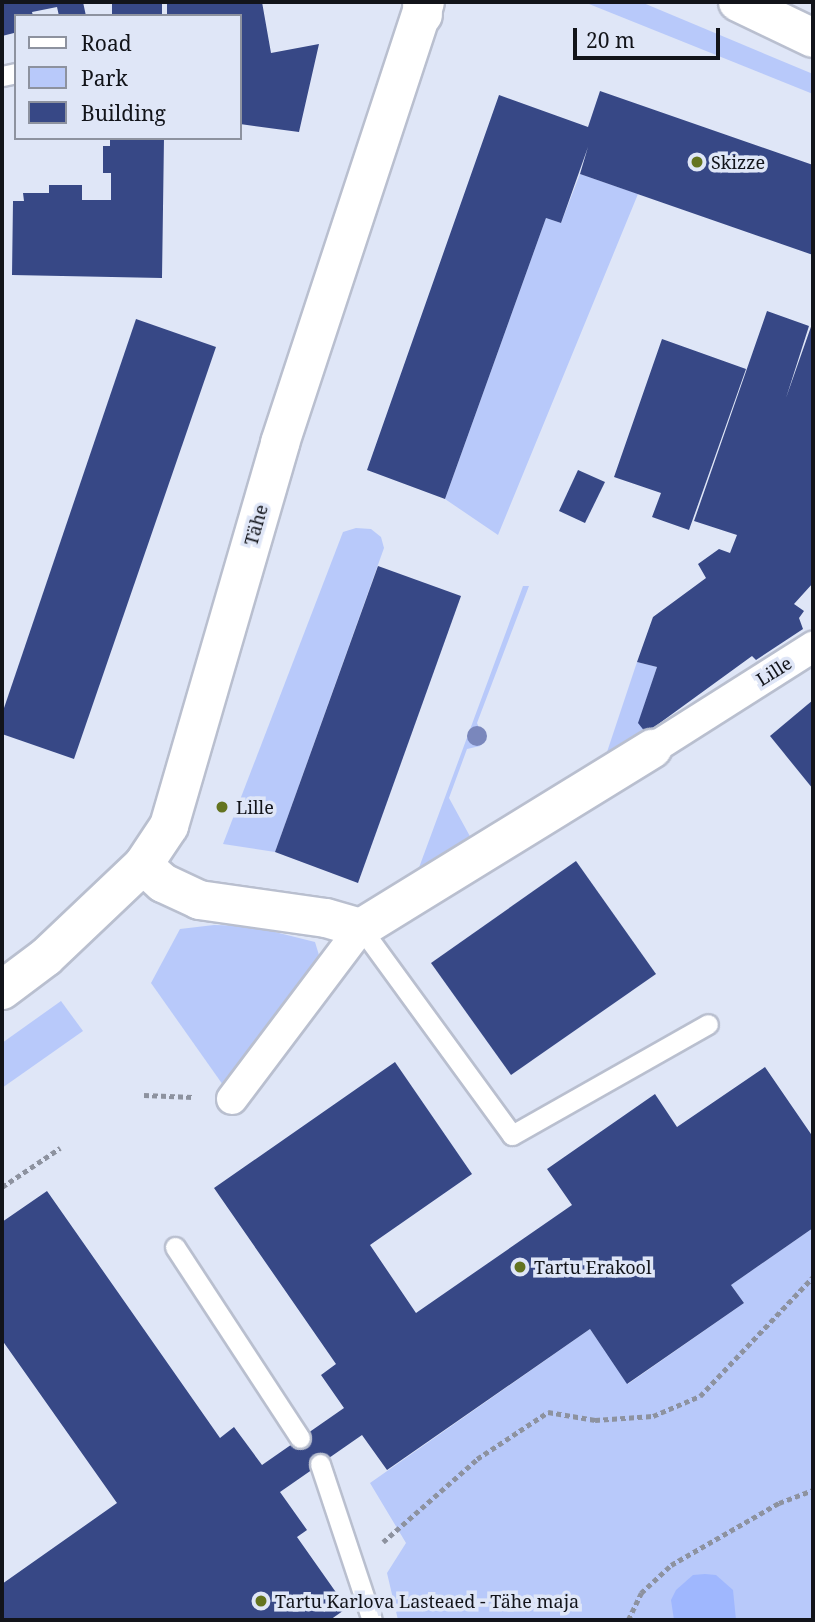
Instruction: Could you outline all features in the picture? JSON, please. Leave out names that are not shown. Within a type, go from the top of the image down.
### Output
[{"type":"main road","points":[[738,2],[813,38]]},
{"type":"main road","name":"Tähe","points":[[2,990],[46,957],[143,865],[169,825],[280,443],[423,6]]},
{"type":"main road","name":"Lille","points":[[361,928],[652,749]]},
{"type":"main road","points":[[143,865],[163,883],[199,900],[326,918],[361,928]]},
{"type":"street","name":"Lille","points":[[652,749],[813,647]]},
{"type":"street","points":[[232,1099],[361,928]]},
{"type":"lane","points":[[361,928],[512,1135],[708,1024]]},
{"type":"lane","points":[[174,1247],[300,1438]]},
{"type":"lane","points":[[320,1464],[372,1620]]},
{"type":"path","points":[[144,1095],[232,1099]]},
{"type":"path","points":[[2,1187],[61,1148]]},
{"type":"path","points":[[355,1563],[418,1516],[477,1459],[548,1412],[595,1420],[653,1416],[700,1396],[813,1277]]},
{"type":"path","points":[[628,1620],[641,1593],[671,1565],[779,1503],[813,1490]]},
{"type":"green space","points":[[584,2],[641,2],[813,74],[813,94]]},
{"type":"green space","points":[[580,174],[638,194],[498,535],[445,499],[546,218],[561,223]]},
{"type":"green space","points":[[356,528],[371,529],[381,537],[384,548],[275,852],[223,844],[343,532]]},
{"type":"green space","points":[[523,586],[529,586],[477,723],[484,740],[480,746],[467,749],[449,798],[472,840],[417,873]]},
{"type":"green space","points":[[637,662],[657,667],[639,722],[646,733],[603,764]]},
{"type":"green space","points":[[214,925],[251,926],[315,942],[322,965],[235,1076],[223,1085],[151,983],[180,929]]},
{"type":"green space","points":[[61,1001],[83,1031],[2,1088],[2,1043]]},
{"type":"green space","points":[[813,1228],[813,1620],[398,1620],[387,1573],[406,1543],[370,1483],[590,1329],[628,1384],[744,1303],[731,1285]]},
{"type":"shaded area","points":[[693,1575],[716,1575],[733,1590],[736,1620],[674,1620],[671,1600],[676,1590]]},
{"type":"building","points":[[2,2],[83,2],[86,14],[59,14],[57,7],[32,14],[14,14],[14,33],[2,36]]},
{"type":"building","points":[[112,2],[162,2],[162,14],[112,14]]},
{"type":"building","points":[[167,2],[262,2],[271,53],[319,44],[299,132],[242,124],[242,14],[167,14]]},
{"type":"building","points":[[600,91],[813,165],[813,255],[580,174],[588,147],[561,223],[546,218],[445,499],[367,470],[499,95],[588,127]]},
{"type":"building","points":[[110,140],[164,140],[162,278],[12,275],[13,201],[24,201],[23,193],[49,193],[49,185],[82,185],[82,200],[111,200],[111,173],[103,173],[103,146],[110,146]]},
{"type":"building","points":[[767,311],[809,326],[786,398],[813,321],[813,583],[794,604],[804,611],[799,618],[803,629],[756,660],[752,656],[646,733],[638,723],[657,667],[637,662],[653,617],[706,578],[698,564],[719,549],[730,553],[737,535],[694,521]]},
{"type":"building","points":[[136,319],[216,347],[74,759],[2,734],[2,714]]},
{"type":"building","points":[[662,339],[746,369],[689,530],[652,517],[661,493],[614,477]]},
{"type":"building","points":[[578,470],[605,482],[585,523],[559,511]]},
{"type":"building","points":[[378,566],[461,596],[358,883],[275,852]]},
{"type":"building","points":[[813,700],[813,789],[770,736]]},
{"type":"building","points":[[576,861],[656,974],[511,1075],[431,963]]},
{"type":"building","name":"Tartu Erakool","points":[[395,1062],[472,1174],[370,1245],[416,1313],[572,1205],[547,1169],[655,1094],[677,1127],[765,1067],[813,1137],[813,1228],[731,1285],[744,1303],[627,1384],[590,1329],[387,1470],[362,1435],[280,1492],[307,1530],[297,1537],[347,1608],[330,1620],[2,1620],[2,1584],[117,1503],[2,1340],[2,1222],[47,1191],[220,1438],[234,1427],[262,1465],[344,1408],[321,1375],[336,1364],[214,1188]]},
{"type":"place","name":"Skizze","points":[[697,162]]},
{"type":"place","name":"Lille","points":[[222,807]]},
{"type":"place","name":"Tartu Erakool","points":[[520,1267]]},
{"type":"place","name":"Tartu Karlova Lasteaed - Tähe maja","points":[[261,1601]]}]
